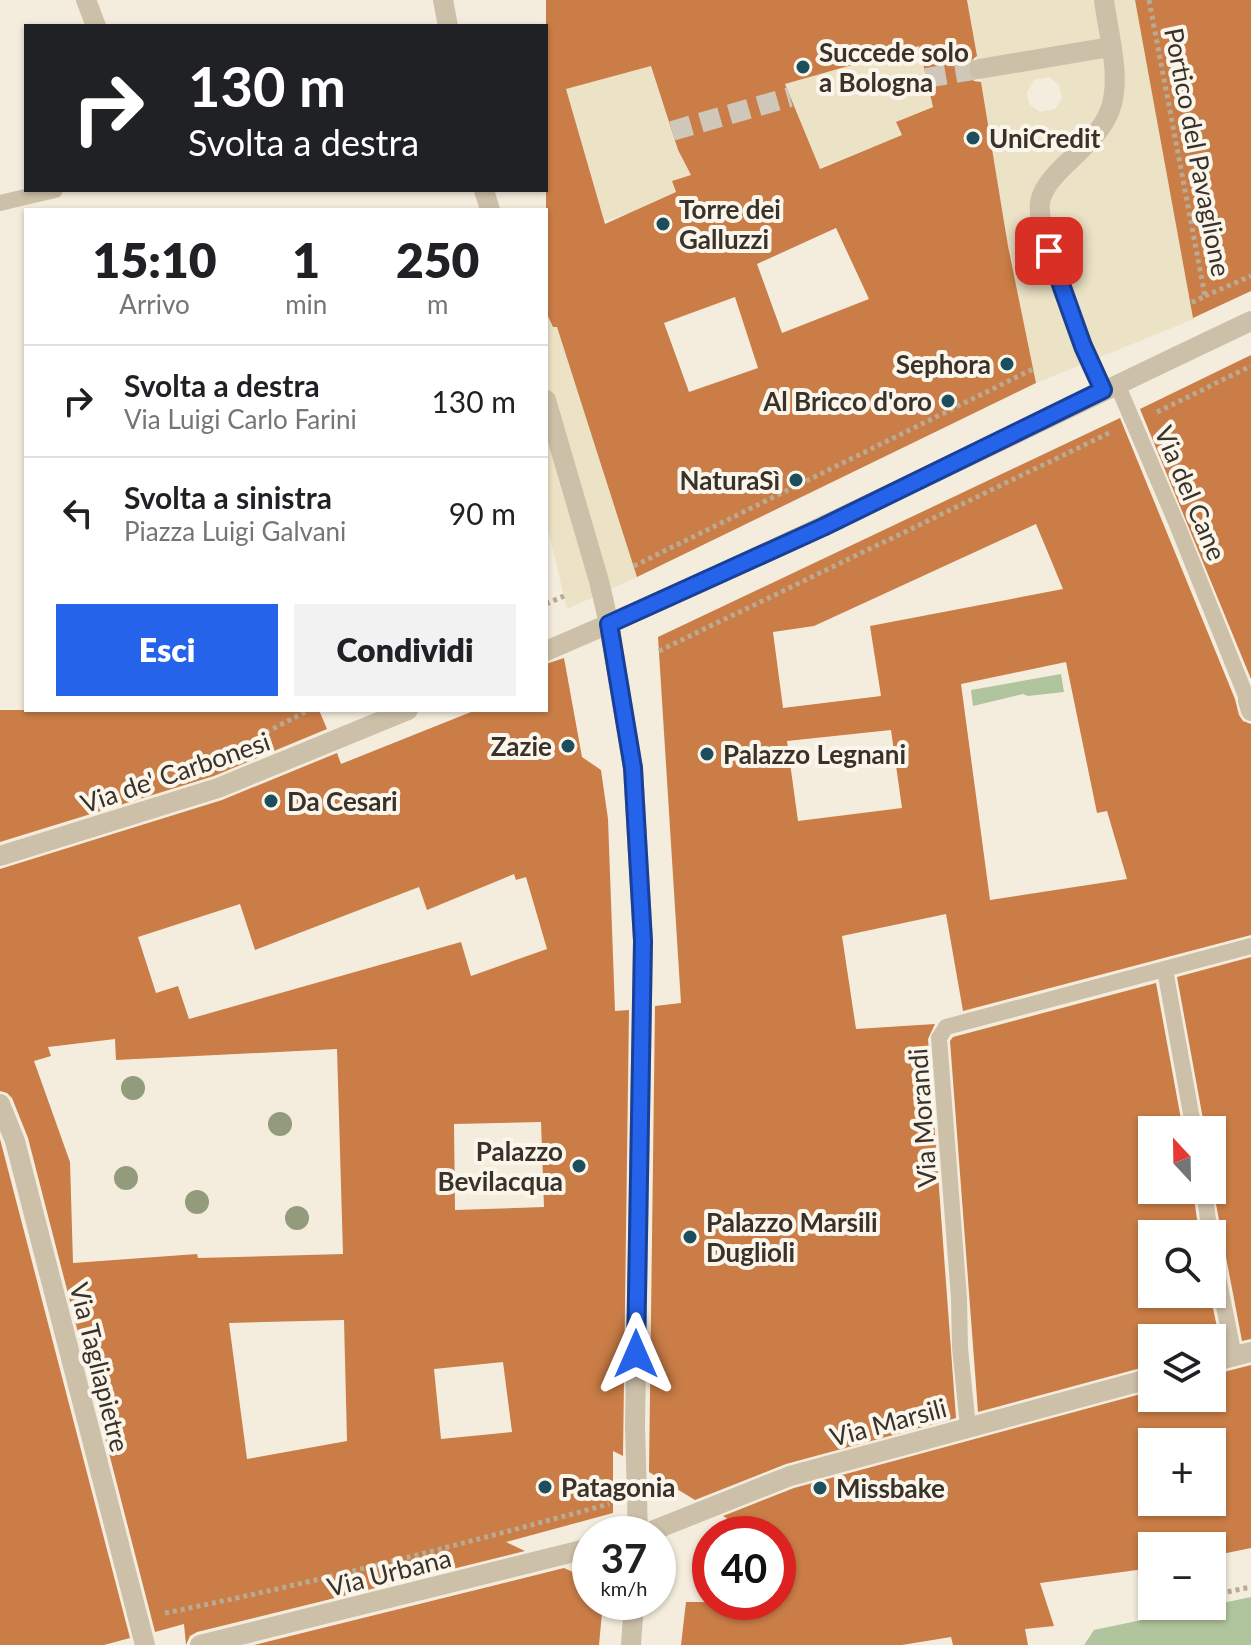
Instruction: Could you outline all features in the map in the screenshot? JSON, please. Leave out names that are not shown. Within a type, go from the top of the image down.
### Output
[{"type":"street","points":[[86,0],[95,24]]},
{"type":"street","points":[[443,0],[448,24]]},
{"type":"street","points":[[1104,0],[1114,85],[1112,106],[1095,138],[1045,187],[1040,215],[1049,251],[1083,346],[1110,387]]},
{"type":"street","points":[[979,69],[1110,47]]},
{"type":"street","points":[[548,650],[823,527],[1251,321]]},
{"type":"street","points":[[548,407],[599,581],[633,768],[643,928],[635,1426],[640,1516]]},
{"type":"street","name":"Via de' Carbonesi","points":[[0,856],[218,788],[403,712]]},
{"type":"street","name":"Via Tagliapietre","points":[[0,1104],[15,1141],[145,1645]]},
{"type":"street","name":"Via Marsili","points":[[676,1520],[790,1476],[1138,1382]]},
{"type":"street","name":"Via Urbana","points":[[200,1645],[572,1553]]},
{"type":"street","points":[[631,1645],[633,1620]]},
{"type":"lane","points":[[0,203],[47,192]]},
{"type":"lane","name":"Via del Cane","points":[[1110,387],[1176,522],[1249,706]]},
{"type":"lane","name":"Via Morandi","points":[[968,1427],[939,1038],[946,1027],[1251,946]]},
{"type":"lane","points":[[1165,970],[1191,1116]]},
{"type":"lane","points":[[1226,1295],[1243,1354]]},
{"type":"path","name":"Portico del Pavaglione","points":[[1149,0],[1205,296],[1191,303]]},
{"type":"path","points":[[1205,296],[1251,276]]},
{"type":"path","points":[[1144,418],[1251,366]]},
{"type":"path","points":[[634,566],[1033,369]]},
{"type":"path","points":[[659,651],[1122,427]]},
{"type":"path","points":[[647,560],[650,570]]},
{"type":"path","points":[[548,603],[564,596]]},
{"type":"path","points":[[156,1615],[375,1567],[613,1503]]},
{"type":"path","points":[[1226,1592],[1251,1587]]},
{"type":"green space","points":[[1061,674],[1064,692],[1023,694],[973,706],[971,690]]},
{"type":"green space","points":[[1251,1597],[1251,1645],[1084,1645],[1094,1630],[1142,1620],[1226,1620],[1226,1602]]},
{"type":"shaded area","points":[[967,0],[1135,0],[1194,319],[1036,383],[1008,246]],"holes":[[[1049,77],[1059,85],[1062,98],[1055,109],[1040,112],[1029,104],[1027,92],[1034,80]]]},
{"type":"shaded area","points":[[919,46],[933,106],[896,122],[902,135],[819,168],[785,84]]},
{"type":"shaded area","points":[[651,66],[677,149],[691,175],[672,181],[675,192],[630,213],[604,221],[566,89]]},
{"type":"shaded area","points":[[548,316],[553,327],[557,327],[638,577],[567,609],[548,529]]},
{"type":"building","points":[[546,0],[967,0],[977,56],[967,64],[966,72],[974,81],[981,82],[1008,246],[1036,383],[637,577],[557,327],[553,327],[548,316]],"holes":[[[919,46],[933,107],[896,122],[902,135],[820,169],[785,84]],[[651,66],[678,150],[691,175],[672,181],[676,192],[605,224],[566,89]],[[836,228],[869,299],[782,333],[757,264]],[[735,297],[758,368],[689,392],[664,323]]]},
{"type":"building","points":[[1135,0],[1251,0],[1251,291],[1193,318]]},
{"type":"building","points":[[1251,355],[1251,679],[1140,409]]},
{"type":"building","points":[[1120,418],[1239,715],[1251,724],[1251,935],[963,1011],[946,914],[842,936],[856,1029],[935,1024],[928,1039],[956,1418],[786,1464],[695,1500],[649,1472],[655,1006],[681,1003],[658,637]],"holes":[[[1036,524],[1063,589],[870,626],[881,696],[783,708],[773,632],[814,626]],[[1066,662],[1097,813],[1107,811],[1127,879],[990,900],[961,684]],[[891,730],[902,808],[798,821],[787,741]]]},
{"type":"building","points":[[564,658],[582,757],[601,770],[608,819],[615,1011],[629,1010],[623,1456],[613,1451],[613,1513],[572,1516],[572,1524],[506,1542],[525,1551],[197,1632],[190,1636],[186,1645],[184,1624],[155,1632],[28,1138],[12,1098],[0,1091],[0,869],[222,800],[337,753],[341,764],[471,712],[548,712],[548,663]],"holes":[[[514,874],[516,880],[526,877],[547,949],[471,976],[461,942],[189,1019],[178,986],[156,993],[138,937],[240,904],[255,950],[419,887],[427,910]],[[115,1039],[116,1060],[337,1049],[343,1254],[198,1258],[197,1254],[73,1263],[70,1162],[34,1061],[51,1056],[48,1047]],[[541,1122],[544,1207],[455,1210],[454,1124]],[[344,1320],[347,1441],[247,1459],[229,1323]],[[503,1362],[512,1432],[441,1439],[434,1369]]]},
{"type":"building","points":[[0,710],[320,712],[327,729],[214,776],[0,842]]},
{"type":"building","points":[[1251,957],[1251,1339],[1242,1341],[1226,1257],[1226,1220],[1219,1220],[1216,1204],[1226,1204],[1226,1116],[1202,1116],[1177,977]]},
{"type":"building","points":[[1156,983],[1180,1116],[1138,1116],[1138,1204],[1195,1204],[1197,1220],[1138,1220],[1138,1308],[1213,1308],[1216,1324],[1138,1324],[1138,1369],[978,1412],[950,1041],[953,1037]]},
{"type":"building","points":[[0,1139],[130,1638],[104,1645],[0,1645]]},
{"type":"building","points":[[1251,1365],[1251,1548],[1226,1553],[1226,1532],[1138,1532],[1138,1570],[1040,1583],[1054,1626],[1025,1629],[1028,1645],[953,1645],[951,1637],[902,1645],[681,1645],[686,1602],[692,1602],[692,1620],[796,1620],[796,1516],[723,1516],[794,1488],[1138,1395],[1138,1412],[1226,1412],[1226,1371]]},
{"type":"building","points":[[564,1568],[572,1572],[572,1620],[601,1620],[599,1645],[254,1645]]},
{"type":"tunnel","points":[[926,78],[979,69]]},
{"type":"tunnel","points":[[672,131],[790,97]]},
{"type":"place","name":"Succede solo a Bologna","points":[[803,67]]},
{"type":"place","name":"UniCredit","points":[[973,138]]},
{"type":"place","name":"Torre dei Galluzzi","points":[[663,224]]},
{"type":"place","name":"Sephora","points":[[1007,364]]},
{"type":"place","name":"Al Bricco d'oro","points":[[948,401]]},
{"type":"place","name":"NaturaSì","points":[[796,480]]},
{"type":"place","name":"Zazie","points":[[568,746]]},
{"type":"place","name":"Palazzo Legnani","points":[[707,754]]},
{"type":"place","name":"Da Cesari","points":[[271,801]]},
{"type":"place","name":"Palazzo Bevilacqua","points":[[579,1166]]},
{"type":"place","name":"Palazzo Marsili Duglioli","points":[[690,1237]]},
{"type":"place","name":"Patagonia","points":[[545,1487]]},
{"type":"place","name":"Missbake","points":[[820,1488]]},
{"type":"route","points":[[636,1354],[643,941],[641,876],[633,768],[609,624],[823,527],[1103,390],[1083,346],[1049,251]]}]
